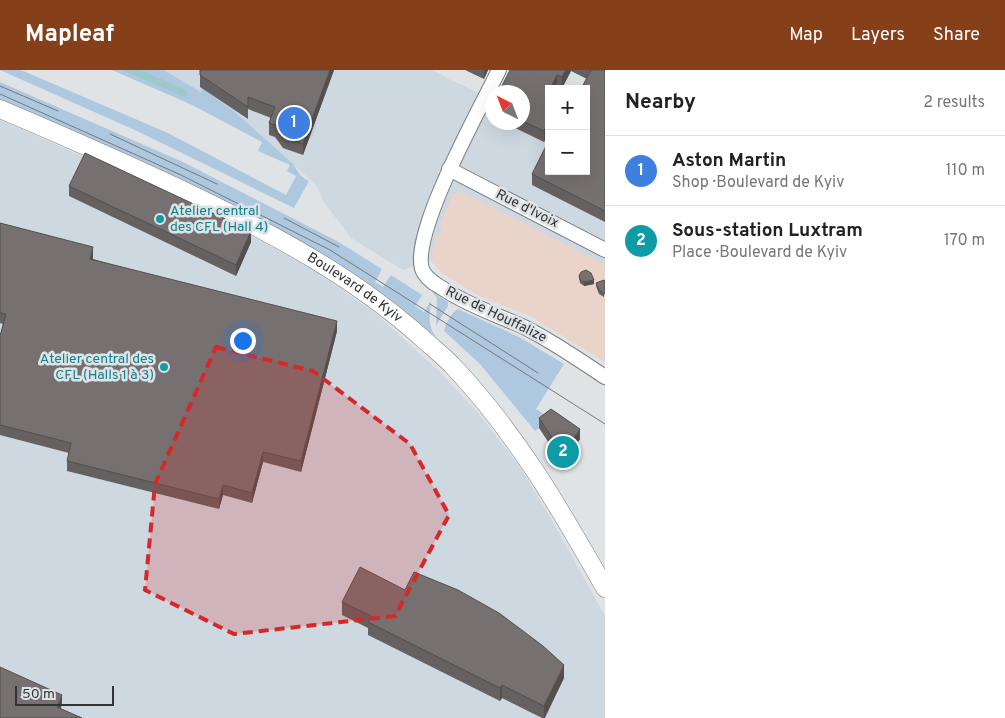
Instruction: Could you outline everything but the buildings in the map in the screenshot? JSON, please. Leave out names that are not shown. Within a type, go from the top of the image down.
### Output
[{"type":"main road","name":"Boulevard de Kyiv","points":[[0,109],[136,168],[244,220],[342,276],[401,320],[451,364],[492,411],[548,490],[605,586]]},
{"type":"street","name":"Rue de Houffalize","points":[[499,70],[449,169],[427,224],[420,263],[423,272],[429,280],[459,299],[524,327],[552,342],[605,376]]},
{"type":"street","name":"Rue d'Ivoix","points":[[449,169],[605,250]]},
{"type":"highlighted area","points":[[216,347],[313,371],[410,444],[449,515],[395,616],[234,634],[145,590],[155,484]]},
{"type":"shaded area","points":[[0,70],[21,70],[168,133],[286,195],[296,176],[287,171],[290,165],[258,151],[262,142],[192,105],[112,70],[164,70],[201,92],[202,88],[235,112],[293,164],[301,176],[309,181],[294,208],[137,131]]},
{"type":"shaded area","points":[[123,70],[141,70],[185,90],[188,95],[184,97]]},
{"type":"shaded area","points":[[164,70],[432,70],[485,96],[479,111],[485,114],[485,130],[519,130],[543,141],[545,138],[545,175],[590,175],[590,162],[605,129],[605,265],[462,192],[442,227],[439,237],[436,238],[431,260],[403,270],[351,238],[324,202],[317,186],[235,112],[202,89],[201,92]]},
{"type":"shaded area","points":[[0,82],[183,162],[337,241],[382,269],[375,282],[383,287],[391,275],[422,295],[415,306],[424,312],[431,301],[430,324],[436,337],[402,313],[0,102]]},
{"type":"shaded area","points":[[0,120],[151,186],[263,242],[315,271],[375,313],[439,371],[478,413],[518,464],[605,616],[605,718],[0,718]]},
{"type":"shaded area","points":[[462,192],[605,265],[605,362],[530,316],[479,296],[442,273],[431,261],[436,238],[439,236],[442,227],[440,224],[452,197],[454,194]]},
{"type":"shaded area","points":[[433,293],[448,302],[448,306],[436,326],[437,298]]},
{"type":"shaded area","points":[[458,309],[519,337],[564,364],[536,409],[551,419],[535,431],[480,364],[444,331],[449,318]]},
{"type":"tram line","points":[[0,86],[58,111]]},
{"type":"tram line","points":[[0,94],[181,175],[330,250],[605,424]]},
{"type":"tram line","points":[[110,134],[217,184]]},
{"type":"tram line","points":[[284,218],[339,247]]},
{"type":"tram line","points":[[430,304],[538,373]]},
{"type":"place","name":"Aston Martin","points":[[294,123]]},
{"type":"place","name":"Atelier central des CFL (Hall 4)","points":[[160,219]]},
{"type":"place","name":"Atelier central des CFL (Halls 1 à 3)","points":[[164,367]]},
{"type":"place","name":"Sous-station Luxtram","points":[[563,452]]}]
